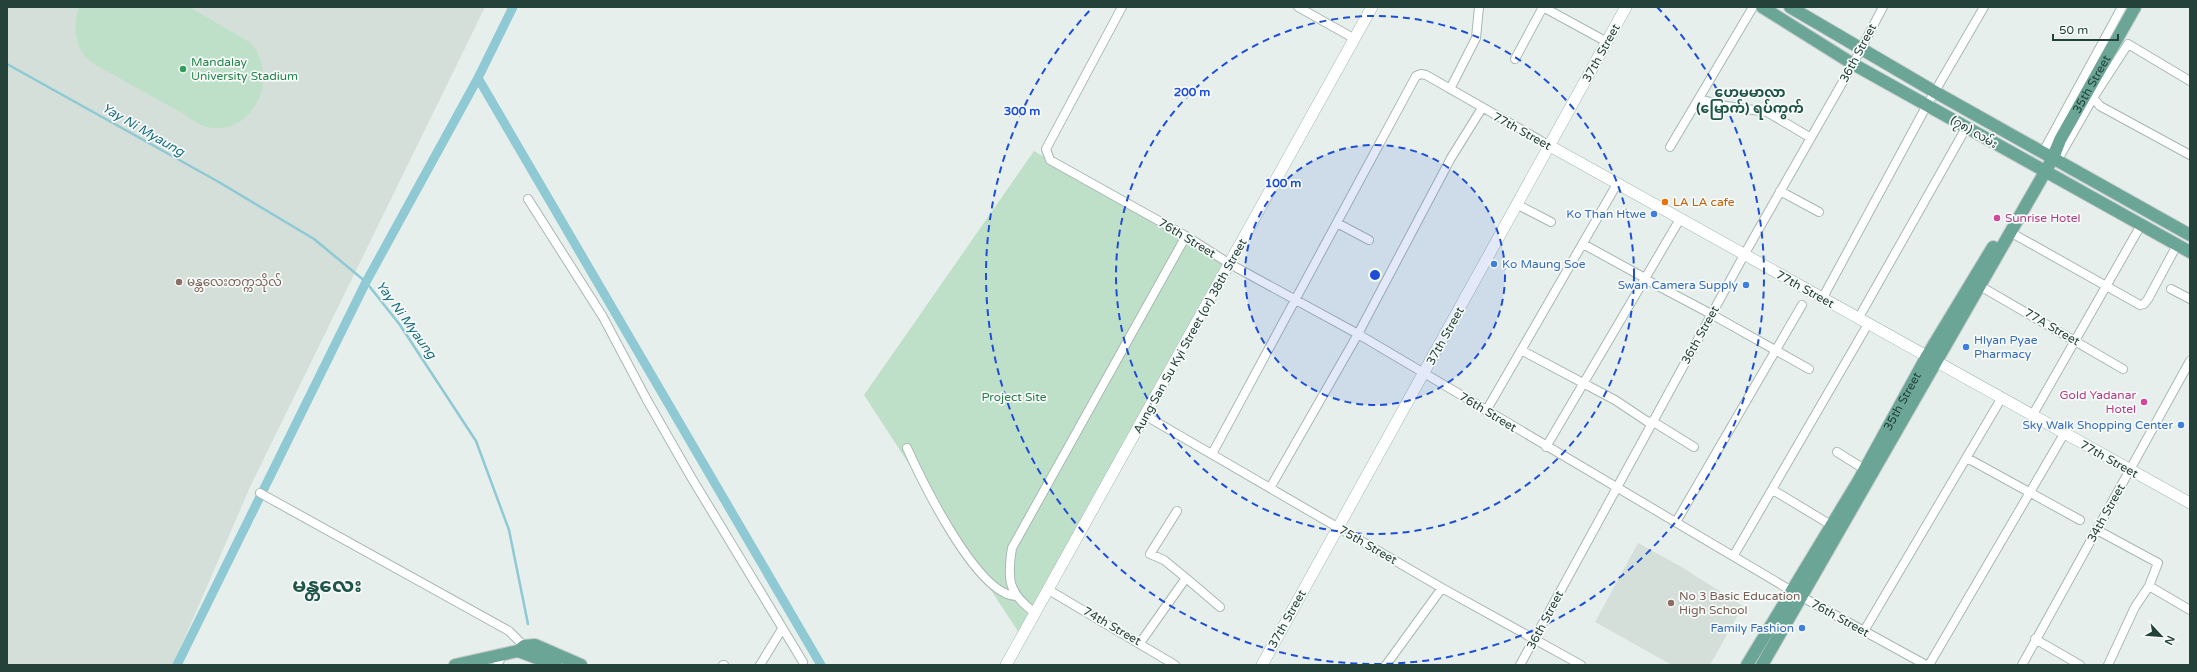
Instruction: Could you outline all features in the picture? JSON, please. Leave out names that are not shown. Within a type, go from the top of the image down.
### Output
[{"type":"main road","name":"(၇၈) လမ်း","points":[[1762,7],[1853,64],[2190,252]]},
{"type":"main road","name":"(၇၈) လမ်း","points":[[1790,7],[1935,92],[2190,235]]},
{"type":"main road","name":"35th Street","points":[[1748,665],[1796,594],[2060,140],[2135,7]]},
{"type":"main road","name":"35th Street","points":[[1762,665],[1831,525],[1932,359],[1980,286],[2042,170]]},
{"type":"main road","points":[[530,652],[556,665]]},
{"type":"main road","points":[[456,665],[504,653],[530,652],[576,664]]},
{"type":"street","name":"76th Street","points":[[1122,7],[1046,149],[1050,160],[1186,236],[1230,264],[1425,372],[1546,447],[1734,555],[1796,594],[1927,665]]},
{"type":"street","points":[[1298,7],[1355,39]]},
{"type":"street","name":"Aung San Su Kyi Street (or) 38th Street","points":[[1006,665],[1034,612],[1146,416],[1372,7]]},
{"type":"street","points":[[1450,89],[1476,38],[1479,7]]},
{"type":"street","points":[[1515,59],[1543,7],[1607,42]]},
{"type":"street","name":"37th Street","points":[[1262,665],[1626,7]]},
{"type":"street","points":[[1670,147],[1753,7]]},
{"type":"street","name":"36th Street","points":[[1520,665],[1711,314],[1853,64],[1883,7]]},
{"type":"street","points":[[1822,299],[1927,105],[1984,7]]},
{"type":"street","points":[[2050,156],[2122,7]]},
{"type":"street","points":[[2050,156],[2094,98],[2128,44],[2190,81]]},
{"type":"street","name":"77th Street","points":[[1337,223],[1416,76],[1421,74],[2130,471],[2190,503]]},
{"type":"street","points":[[2094,98],[2100,106],[2190,155]]},
{"type":"street","points":[[1699,99],[1726,106],[1767,112],[1811,138]]},
{"type":"street","points":[[1270,488],[1358,334],[1451,158],[1482,108]]},
{"type":"street","points":[[1858,319],[1966,128]]},
{"type":"street","points":[[1486,411],[1617,184]]},
{"type":"street","points":[[1780,191],[1819,212]]},
{"type":"street","points":[[528,199],[603,317],[647,400],[803,662]]},
{"type":"street","points":[[1518,204],[1551,222]]},
{"type":"street","points":[[1546,447],[1680,219]]},
{"type":"street","points":[[1212,454],[1337,223],[1369,240]]},
{"type":"street","points":[[2032,416],[2141,225]]},
{"type":"street","points":[[2010,232],[2140,305],[2144,304],[2177,245]]},
{"type":"street","points":[[1034,612],[1016,596],[1010,586],[1009,566],[1012,548],[1186,236]]},
{"type":"street","points":[[1582,244],[1809,369]]},
{"type":"street","name":"77A Street","points":[[1980,286],[2123,369]]},
{"type":"street","points":[[2171,289],[2190,299]]},
{"type":"street","points":[[1676,522],[1802,305]]},
{"type":"street","points":[[1734,555],[1868,324]]},
{"type":"street","points":[[1521,350],[1615,400],[1694,447]]},
{"type":"street","name":"34th Street","points":[[2022,665],[2190,361]]},
{"type":"street","points":[[1864,631],[2001,399]]},
{"type":"street","name":"75th Street","points":[[1146,416],[1442,588],[1581,665]]},
{"type":"street","points":[[1927,665],[2064,434]]},
{"type":"street","points":[[907,448],[937,508],[968,556],[995,585],[1009,596],[1016,596]]},
{"type":"street","points":[[1837,452],[1864,469]]},
{"type":"street","points":[[1966,458],[2080,520]]},
{"type":"street","points":[[1772,490],[1831,525]]},
{"type":"street","points":[[263,494],[510,631],[530,652]]},
{"type":"street","points":[[1177,511],[1150,554],[1164,560],[1220,607]]},
{"type":"street","points":[[2097,530],[2158,563],[2149,586],[2135,608],[2108,665]]},
{"type":"street","points":[[1140,643],[1186,578]]},
{"type":"street","points":[[2149,586],[2190,610]]},
{"type":"street","points":[[1386,665],[1442,588]]},
{"type":"street","name":"74th Street","points":[[1047,589],[1140,643],[1174,665]]},
{"type":"street","points":[[760,665],[782,629]]},
{"type":"street","points":[[2035,639],[2080,665]]},
{"type":"street","points":[[497,665],[504,653]]},
{"type":"shaded area","name":"မန္တလေးတက္ကသိုလ်","points":[[7,7],[485,7],[250,487],[173,665],[7,665]]},
{"type":"shaded area","name":"No 3 Basic Education High School","points":[[1638,543],[1680,566],[1743,606],[1710,665],[1672,665],[1595,622]]},
{"type":"green space","name":"Mandalay University Stadium","points":[[79,7],[189,7],[251,43],[259,57],[263,72],[262,88],[257,102],[249,114],[237,123],[223,128],[206,127],[200,125],[182,113],[96,66],[87,59],[81,51],[75,26]]},
{"type":"green space","name":"Project Site","points":[[1034,151],[1230,264],[1021,636],[864,395]]},
{"type":"waterway","points":[[177,665],[366,282],[478,78],[513,7]]},
{"type":"waterway","name":"Yay Ni Myaung","points":[[7,64],[217,181],[314,239],[366,282],[400,325],[476,441],[509,530],[528,624]]},
{"type":"waterway","points":[[478,78],[821,665]]},
{"type":"place","name":"Mandalay University Stadium","points":[[183,69]]},
{"type":"place","name":"LA LA cafe","points":[[1665,202]]},
{"type":"place","name":"Ko Than Htwe","points":[[1654,214]]},
{"type":"place","name":"Sunrise Hotel","points":[[1997,218]]},
{"type":"place","name":"Ko Maung Soe","points":[[1494,264]]},
{"type":"place","name":"မန္တလေးတက္ကသိုလ်","points":[[179,282]]},
{"type":"place","name":"Swan Camera Supply","points":[[1746,285]]},
{"type":"place","name":"Hlyan Pyae Pharmacy","points":[[1966,347]]},
{"type":"place","name":"Gold Yadanar Hotel","points":[[2144,402]]},
{"type":"place","name":"Sky Walk Shopping Center","points":[[2181,425]]},
{"type":"place","name":"No 3 Basic Education High School","points":[[1671,603]]},
{"type":"place","name":"Family Fashion","points":[[1802,628]]},
{"type":"district","name":"ဟေမမာလာ (မြောက်) ရပ်ကွက်","points":[[1750,100]]},
{"type":"district","name":"မန္တလေး","points":[[327,586]]}]
